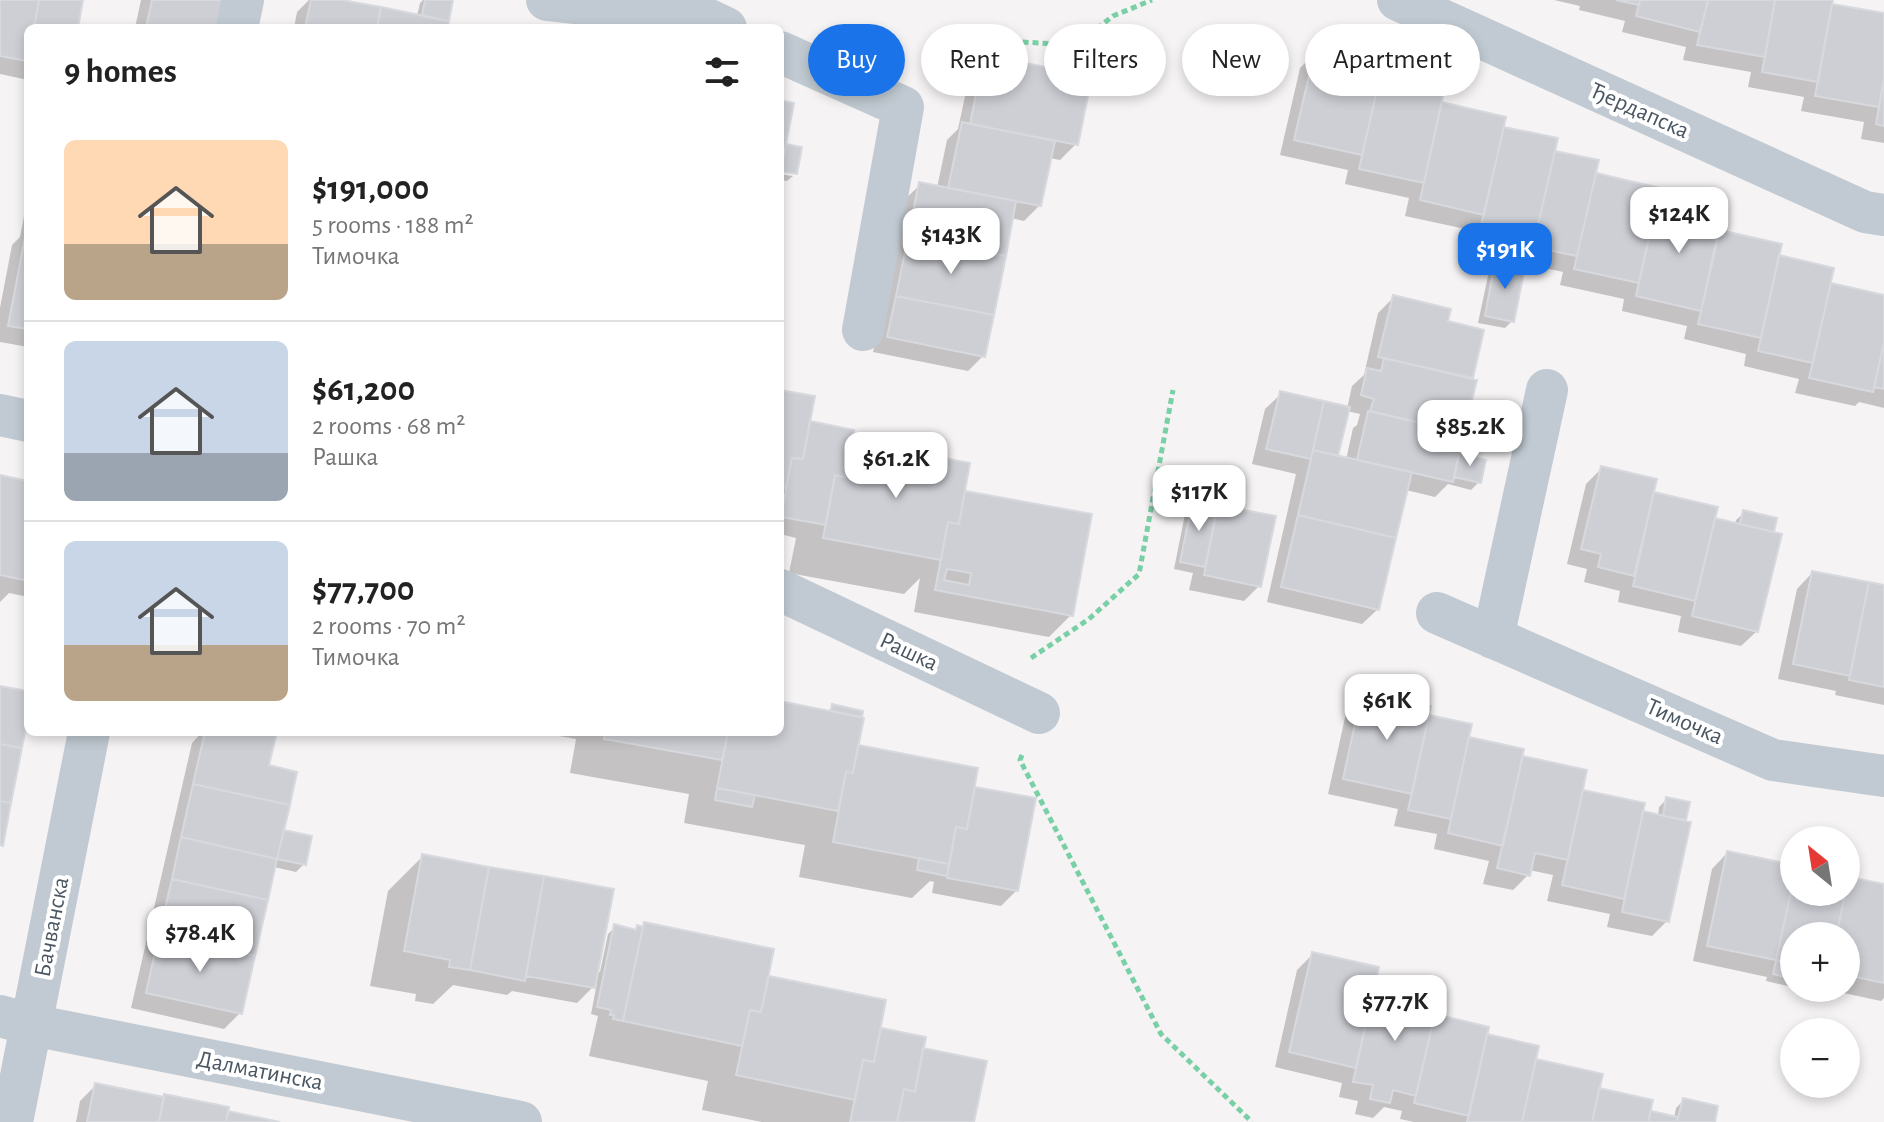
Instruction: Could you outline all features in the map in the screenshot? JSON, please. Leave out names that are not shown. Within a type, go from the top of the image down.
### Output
[{"type":"street","points":[[238,24],[243,0]]},
{"type":"street","points":[[547,0],[705,18],[718,24]]},
{"type":"street","name":"Ђердапска","points":[[1398,0],[1865,212],[1884,215]]},
{"type":"street","points":[[784,54],[903,107],[863,330]]},
{"type":"street","points":[[1493,638],[1547,390]]},
{"type":"street","points":[[0,415],[24,420]]},
{"type":"street","name":"Рашка","points":[[784,592],[1039,713]]},
{"type":"street","name":"Тимочка","points":[[1437,613],[1773,760],[1884,776]]},
{"type":"street","name":"Бачванска","points":[[12,1122],[16,1020],[88,736]]},
{"type":"street","name":"Далматинска","points":[[16,1020],[521,1122]]},
{"type":"path","points":[[902,114],[985,40],[1076,45],[1113,16],[1152,0]]},
{"type":"path","points":[[987,688],[1089,619],[1139,574],[1173,390]]},
{"type":"path","points":[[1039,713],[1020,760],[1161,1034],[1252,1122]]},
{"type":"building","points":[[0,0],[39,0],[35,24],[24,24],[24,60],[0,56]]},
{"type":"building","points":[[39,0],[83,0],[79,24],[35,24]]},
{"type":"building","points":[[152,0],[226,0],[221,24],[147,24]]},
{"type":"building","points":[[311,0],[342,0],[381,7],[378,24],[306,24]]},
{"type":"building","points":[[425,0],[453,0],[449,21],[422,16]]},
{"type":"building","points":[[1616,0],[1640,0],[1639,5]]},
{"type":"building","points":[[1640,0],[1708,0],[1700,32],[1636,16]]},
{"type":"building","points":[[1708,0],[1775,0],[1765,57],[1697,45]]},
{"type":"building","points":[[1775,0],[1833,0],[1818,82],[1762,72]]},
{"type":"building","points":[[1832,4],[1884,13],[1884,79],[1879,107],[1815,96]]},
{"type":"building","points":[[381,7],[449,21],[449,24],[378,24]]},
{"type":"building","points":[[1028,64],[1044,67],[1044,96],[1088,96],[1078,145],[970,124],[976,96],[1028,96]]},
{"type":"building","points":[[1884,79],[1884,126],[1876,124]]},
{"type":"building","points":[[1305,93],[1305,96],[1376,96],[1362,155],[1294,140]]},
{"type":"building","points":[[1375,96],[1443,96],[1424,183],[1359,169]]},
{"type":"building","points":[[784,101],[794,103],[784,154]]},
{"type":"building","points":[[1442,102],[1506,117],[1484,215],[1420,200]]},
{"type":"building","points":[[962,122],[1055,141],[1041,206],[948,188]]},
{"type":"building","points":[[1504,127],[1558,138],[1535,238],[1528,236],[1526,243],[1487,234],[1489,228],[1481,225]]},
{"type":"building","points":[[786,144],[802,147],[797,174],[784,172]]},
{"type":"building","points":[[1555,151],[1599,160],[1577,256],[1533,247]]},
{"type":"building","points":[[1596,173],[1660,188],[1639,283],[1574,269]]},
{"type":"building","points":[[919,182],[1016,201],[1006,256],[908,237]]},
{"type":"building","points":[[1657,200],[1722,214],[1701,311],[1636,296]]},
{"type":"building","points":[[1720,230],[1782,244],[1761,338],[1698,324]]},
{"type":"building","points":[[908,237],[1006,256],[994,315],[896,296]]},
{"type":"building","points":[[24,243],[24,328],[8,326]]},
{"type":"building","points":[[1779,255],[1834,268],[1813,363],[1758,351]]},
{"type":"building","points":[[1495,261],[1525,267],[1514,322],[1485,316]]},
{"type":"building","points":[[1831,283],[1884,295],[1884,342],[1873,392],[1809,378]]},
{"type":"building","points":[[1393,295],[1451,309],[1448,321],[1484,330],[1473,378],[1378,357]]},
{"type":"building","points":[[896,296],[994,315],[985,357],[887,337]]},
{"type":"building","points":[[1884,342],[1884,389],[1874,387]]},
{"type":"building","points":[[1384,358],[1477,380],[1464,433],[1370,411],[1374,399],[1361,395],[1367,368],[1381,371]]},
{"type":"building","points":[[784,391],[815,396],[803,459],[792,458],[786,488]]},
{"type":"building","points":[[1280,391],[1324,401],[1311,459],[1266,449]]},
{"type":"building","points":[[1324,401],[1350,407],[1338,456],[1313,450]]},
{"type":"building","points":[[1368,411],[1464,433],[1453,482],[1357,460]]},
{"type":"building","points":[[810,421],[854,430],[845,477],[835,475],[826,525],[784,518],[792,458],[803,459]]},
{"type":"building","points":[[852,440],[970,463],[959,524],[948,522],[941,560],[823,538],[835,475],[845,477]]},
{"type":"building","points":[[1313,450],[1412,472],[1396,538],[1298,515]]},
{"type":"building","points":[[1459,453],[1486,460],[1481,483],[1454,477]]},
{"type":"building","points":[[1601,466],[1657,479],[1634,576],[1598,567],[1601,554],[1581,549]]},
{"type":"building","points":[[0,475],[24,480],[24,580],[0,575]]},
{"type":"building","points":[[965,491],[1092,514],[1073,616],[935,590],[948,522],[959,524]],"holes":[[[947,569],[971,573],[969,585],[944,580]]]},
{"type":"building","points":[[1654,492],[1718,507],[1695,601],[1633,586]]},
{"type":"building","points":[[1193,499],[1218,505],[1205,567],[1180,562]]},
{"type":"building","points":[[1218,505],[1276,516],[1261,587],[1204,575]]},
{"type":"building","points":[[1743,510],[1777,518],[1774,532],[1740,524]]},
{"type":"building","points":[[1298,515],[1396,538],[1379,610],[1281,587]]},
{"type":"building","points":[[1715,518],[1782,534],[1758,632],[1692,616]]},
{"type":"building","points":[[1812,571],[1869,582],[1850,676],[1793,664]]},
{"type":"building","points":[[1869,582],[1884,585],[1884,687],[1849,680]]},
{"type":"building","points":[[0,686],[24,690],[22,748],[0,744]]},
{"type":"building","points":[[1362,691],[1431,706],[1412,794],[1343,779]]},
{"type":"building","points":[[784,702],[864,718],[853,773],[846,772],[838,811],[717,788],[727,736],[784,736]]},
{"type":"building","points":[[832,704],[863,711],[862,717],[831,711]]},
{"type":"building","points":[[1429,715],[1472,724],[1451,819],[1408,810]]},
{"type":"building","points":[[204,736],[276,736],[269,765],[297,772],[290,805],[193,784]]},
{"type":"building","points":[[604,736],[727,736],[722,760],[604,739]]},
{"type":"building","points":[[1469,737],[1524,749],[1503,846],[1448,833]]},
{"type":"building","points":[[0,744],[22,748],[11,803],[0,801]]},
{"type":"building","points":[[858,745],[978,768],[967,829],[956,827],[949,864],[833,842],[846,772],[853,773]]},
{"type":"building","points":[[1523,756],[1587,770],[1568,860],[1535,853],[1530,876],[1497,868]]},
{"type":"building","points":[[193,784],[290,805],[277,859],[181,837]]},
{"type":"building","points":[[975,787],[1036,798],[1018,891],[947,878],[956,827],[967,829]]},
{"type":"building","points":[[717,788],[755,795],[752,807],[715,800]]},
{"type":"building","points":[[1583,790],[1645,803],[1624,899],[1562,885]]},
{"type":"building","points":[[1666,797],[1690,802],[1686,820],[1663,816]]},
{"type":"building","points":[[0,801],[11,803],[3,846],[0,845]]},
{"type":"building","points":[[1643,811],[1691,822],[1669,922],[1622,912]]},
{"type":"building","points":[[284,830],[312,836],[306,865],[277,859]]},
{"type":"building","points":[[181,837],[277,859],[268,900],[172,879]]},
{"type":"building","points":[[1727,851],[1780,862],[1780,906],[1788,906],[1784,922],[1780,922],[1776,960],[1707,946]]},
{"type":"building","points":[[422,854],[489,867],[470,970],[449,967],[450,960],[404,951]]},
{"type":"building","points":[[919,858],[949,864],[947,876],[917,870]]},
{"type":"building","points":[[489,867],[544,876],[525,981],[470,970]]},
{"type":"building","points":[[544,876],[614,889],[595,988],[526,976]]},
{"type":"building","points":[[172,879],[268,900],[255,956],[159,934]]},
{"type":"building","points":[[1860,879],[1884,884],[1884,983],[1860,978],[1860,922],[1839,922],[1843,906],[1860,906]]},
{"type":"building","points":[[1788,906],[1843,906],[1839,922],[1784,922]]},
{"type":"building","points":[[644,922],[774,949],[761,1012],[750,1010],[742,1046],[623,1021]]},
{"type":"building","points":[[614,924],[636,930],[637,925],[643,927],[623,1021],[613,1019],[611,1010],[597,1007]]},
{"type":"building","points":[[159,934],[255,956],[242,1014],[146,993]]},
{"type":"building","points":[[1312,952],[1379,967],[1356,1068],[1289,1052]]},
{"type":"building","points":[[1776,960],[1780,961],[1780,976],[1773,974]]},
{"type":"building","points":[[769,976],[886,1000],[874,1062],[863,1060],[855,1100],[736,1075],[750,1010],[761,1012]]},
{"type":"building","points":[[1374,986],[1438,1000],[1416,1096],[1393,1090],[1390,1103],[1370,1099],[1373,1085],[1353,1082]]},
{"type":"building","points":[[1435,1014],[1489,1027],[1469,1116],[1414,1103]]},
{"type":"building","points":[[881,1028],[926,1037],[915,1092],[904,1089],[897,1122],[850,1122],[863,1060],[874,1062]]},
{"type":"building","points":[[1487,1034],[1539,1046],[1522,1122],[1467,1122]]},
{"type":"building","points":[[923,1048],[987,1061],[974,1122],[897,1122],[904,1089],[915,1092]]},
{"type":"building","points":[[1536,1059],[1603,1074],[1592,1122],[1522,1122]]},
{"type":"building","points":[[95,1083],[164,1097],[159,1122],[87,1122]]},
{"type":"building","points":[[1599,1088],[1653,1100],[1648,1122],[1592,1122]]},
{"type":"building","points":[[164,1094],[229,1107],[226,1122],[159,1122]]},
{"type":"building","points":[[1683,1098],[1718,1106],[1715,1122],[1677,1122]]},
{"type":"building","points":[[228,1111],[280,1122],[226,1122]]},
{"type":"building","points":[[1651,1111],[1678,1117],[1677,1122],[1648,1122]]}]
